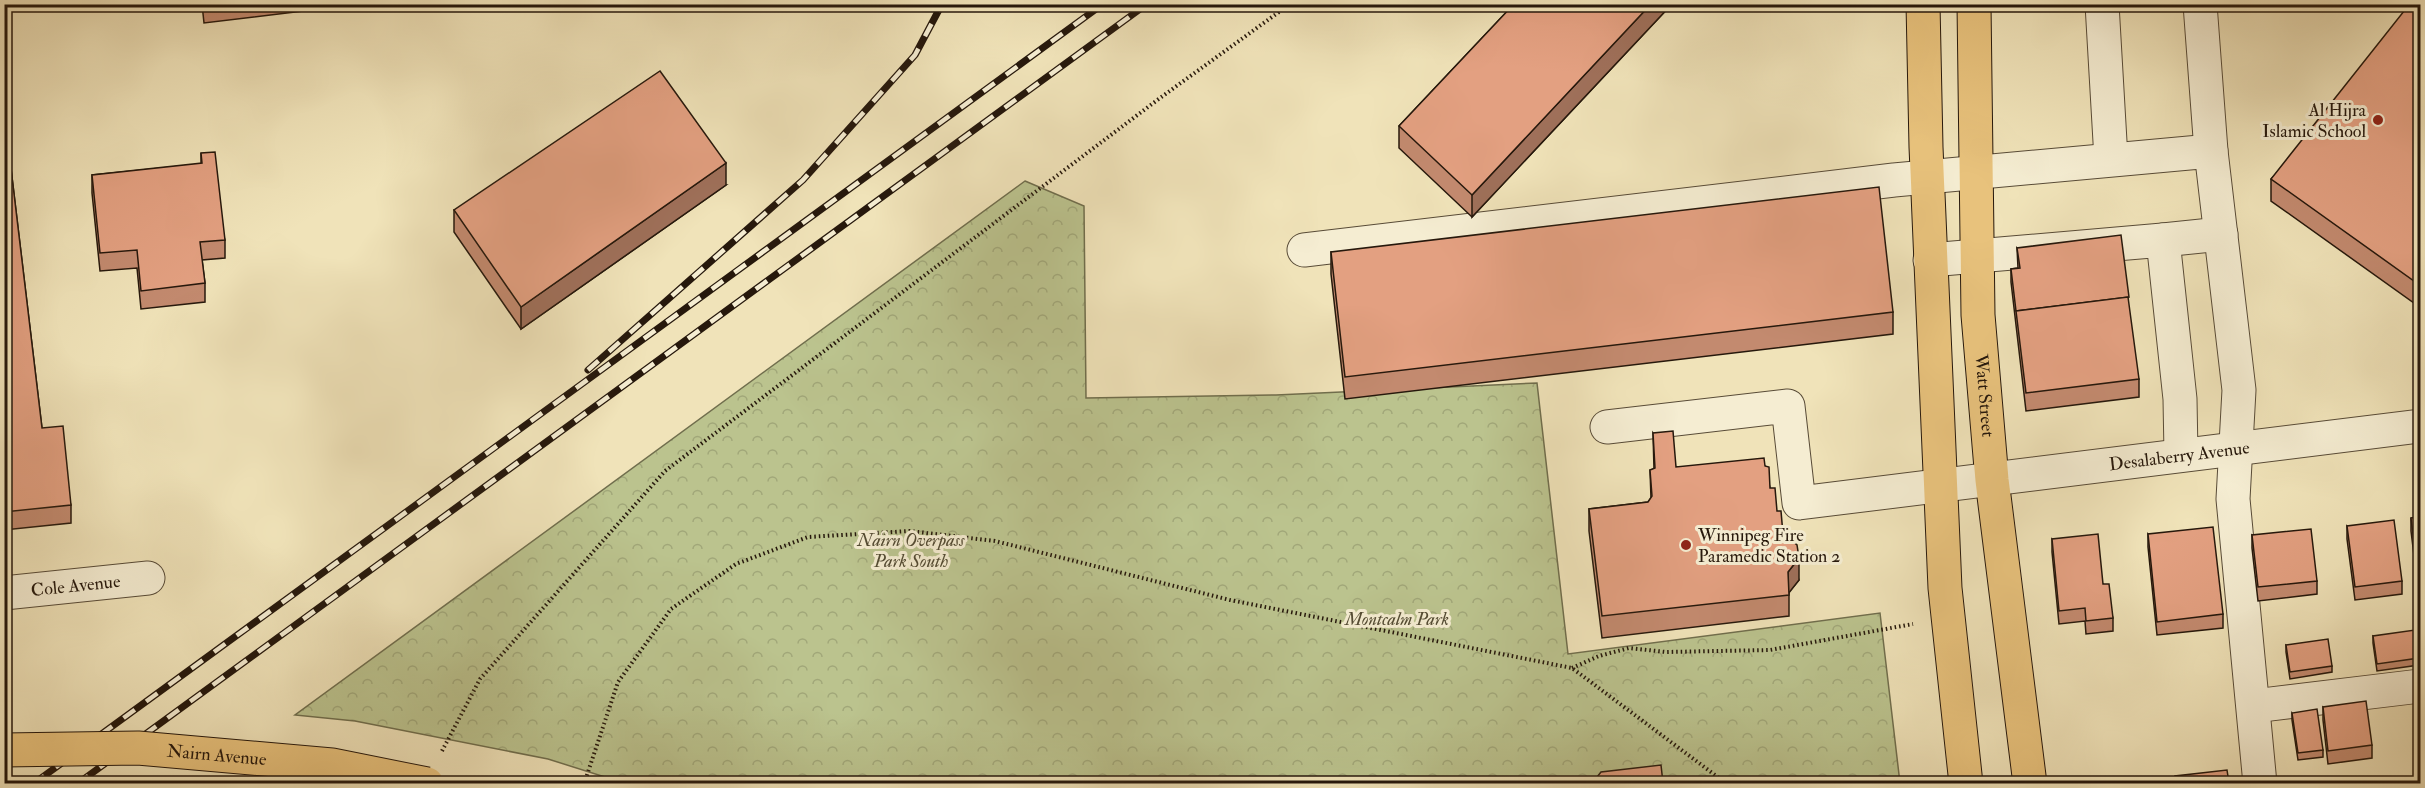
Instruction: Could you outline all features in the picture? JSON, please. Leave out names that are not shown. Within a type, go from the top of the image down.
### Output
[{"type":"main road","points":[[1923,4],[1939,486],[1948,617],[1966,783]]},
{"type":"main road","name":"Watt Street","points":[[1974,4],[1974,172],[1978,315],[1992,480],[2030,783]]},
{"type":"main road","name":"Nairn Avenue","points":[[4,750],[138,748],[332,765],[427,783]]},
{"type":"street","points":[[2102,4],[2111,159]]},
{"type":"street","points":[[2200,4],[2211,151],[2239,390],[2232,500],[2260,783]]},
{"type":"street","points":[[1304,250],[1927,177],[2211,151]]},
{"type":"street","points":[[1930,260],[2221,234]]},
{"type":"street","points":[[2163,240],[2180,399],[2181,454]]},
{"type":"street","name":"Desalaberry Avenue","points":[[1607,427],[1788,406],[1799,503],[2421,426]]},
{"type":"street","name":"Cole Avenue","points":[[4,593],[148,578]]},
{"type":"street","points":[[2254,706],[2421,686]]},
{"type":"path","points":[[441,752],[480,679],[665,471],[1160,98],[1290,4]]},
{"type":"path","points":[[584,783],[618,682],[671,609],[736,564],[808,537],[910,531],[995,541],[1230,600],[1572,668],[1728,783]]},
{"type":"path","points":[[1572,668],[1599,656],[1629,648],[1666,652],[1770,650],[1948,617]]},
{"type":"green space","name":"Nairn Overpass Park South","points":[[1025,181],[1084,206],[1086,398],[1276,395],[1537,383],[1568,654],[1880,613],[1900,783],[627,784],[548,759],[355,721],[295,715]]},
{"type":"building","points":[[1514,4],[1651,4],[1472,195],[1399,126]]},
{"type":"building","name":"Al Hijra Islamic School","points":[[2408,6],[2421,16],[2421,286],[2271,179]]},
{"type":"building","points":[[660,71],[726,163],[521,307],[454,210]]},
{"type":"building","points":[[4,110],[42,428],[63,426],[71,505],[4,512]]},
{"type":"building","points":[[215,152],[225,240],[200,242],[205,283],[141,291],[137,250],[100,253],[92,175],[202,163],[201,153]]},
{"type":"building","points":[[1879,187],[1893,312],[1345,377],[1331,252]]},
{"type":"building","points":[[2121,235],[2129,297],[2016,311],[2011,269],[2020,268],[2017,248]]},
{"type":"building","points":[[2128,297],[2139,379],[2026,393],[2016,311]]},
{"type":"building","name":"Winnipeg Fire Paramedic Station 2","points":[[1673,431],[1676,467],[1764,458],[1765,466],[1769,467],[1770,488],[1775,488],[1777,511],[1781,511],[1783,534],[1797,545],[1799,558],[1788,572],[1789,595],[1602,616],[1589,509],[1648,502],[1652,496],[1650,470],[1655,468],[1653,433]]},
{"type":"building","points":[[2421,516],[2421,566],[2417,567],[2411,518]]},
{"type":"building","points":[[2394,520],[2402,581],[2355,587],[2347,526]]},
{"type":"building","points":[[2213,527],[2223,614],[2157,622],[2148,534]]},
{"type":"building","points":[[2311,529],[2317,581],[2258,587],[2252,535]]},
{"type":"building","points":[[2098,534],[2103,584],[2109,584],[2113,618],[2086,621],[2085,608],[2059,611],[2052,539]]},
{"type":"building","points":[[2421,591],[2421,624],[2416,592]]},
{"type":"building","points":[[2415,630],[2419,658],[2377,664],[2373,636]]},
{"type":"building","points":[[2328,639],[2332,666],[2290,672],[2286,645]]},
{"type":"building","points":[[2366,701],[2372,745],[2328,751],[2323,707]]},
{"type":"building","points":[[2415,708],[2421,708],[2421,744],[2419,744]]},
{"type":"building","points":[[2317,709],[2323,750],[2298,753],[2292,713]]},
{"type":"building","points":[[1661,765],[1663,783],[1593,783],[1601,772]]},
{"type":"building","points":[[2227,770],[2229,783],[2176,783],[2175,776]]},
{"type":"building","points":[[2421,776],[2421,783],[2401,783],[2400,779]]},
{"type":"building","points":[[2386,778],[2387,783],[2344,783]]},
{"type":"railway","points":[[588,370],[803,180],[915,55],[942,4]]},
{"type":"railway","points":[[33,784],[1103,4]]},
{"type":"railway","points":[[77,784],[1147,4]]},
{"type":"place","name":"Al Hijra Islamic School","points":[[2378,120]]},
{"type":"place","name":"Winnipeg Fire Paramedic Station 2","points":[[1686,545]]},
{"type":"park label","name":"Montcalm Park","points":[[1397,619]]}]
